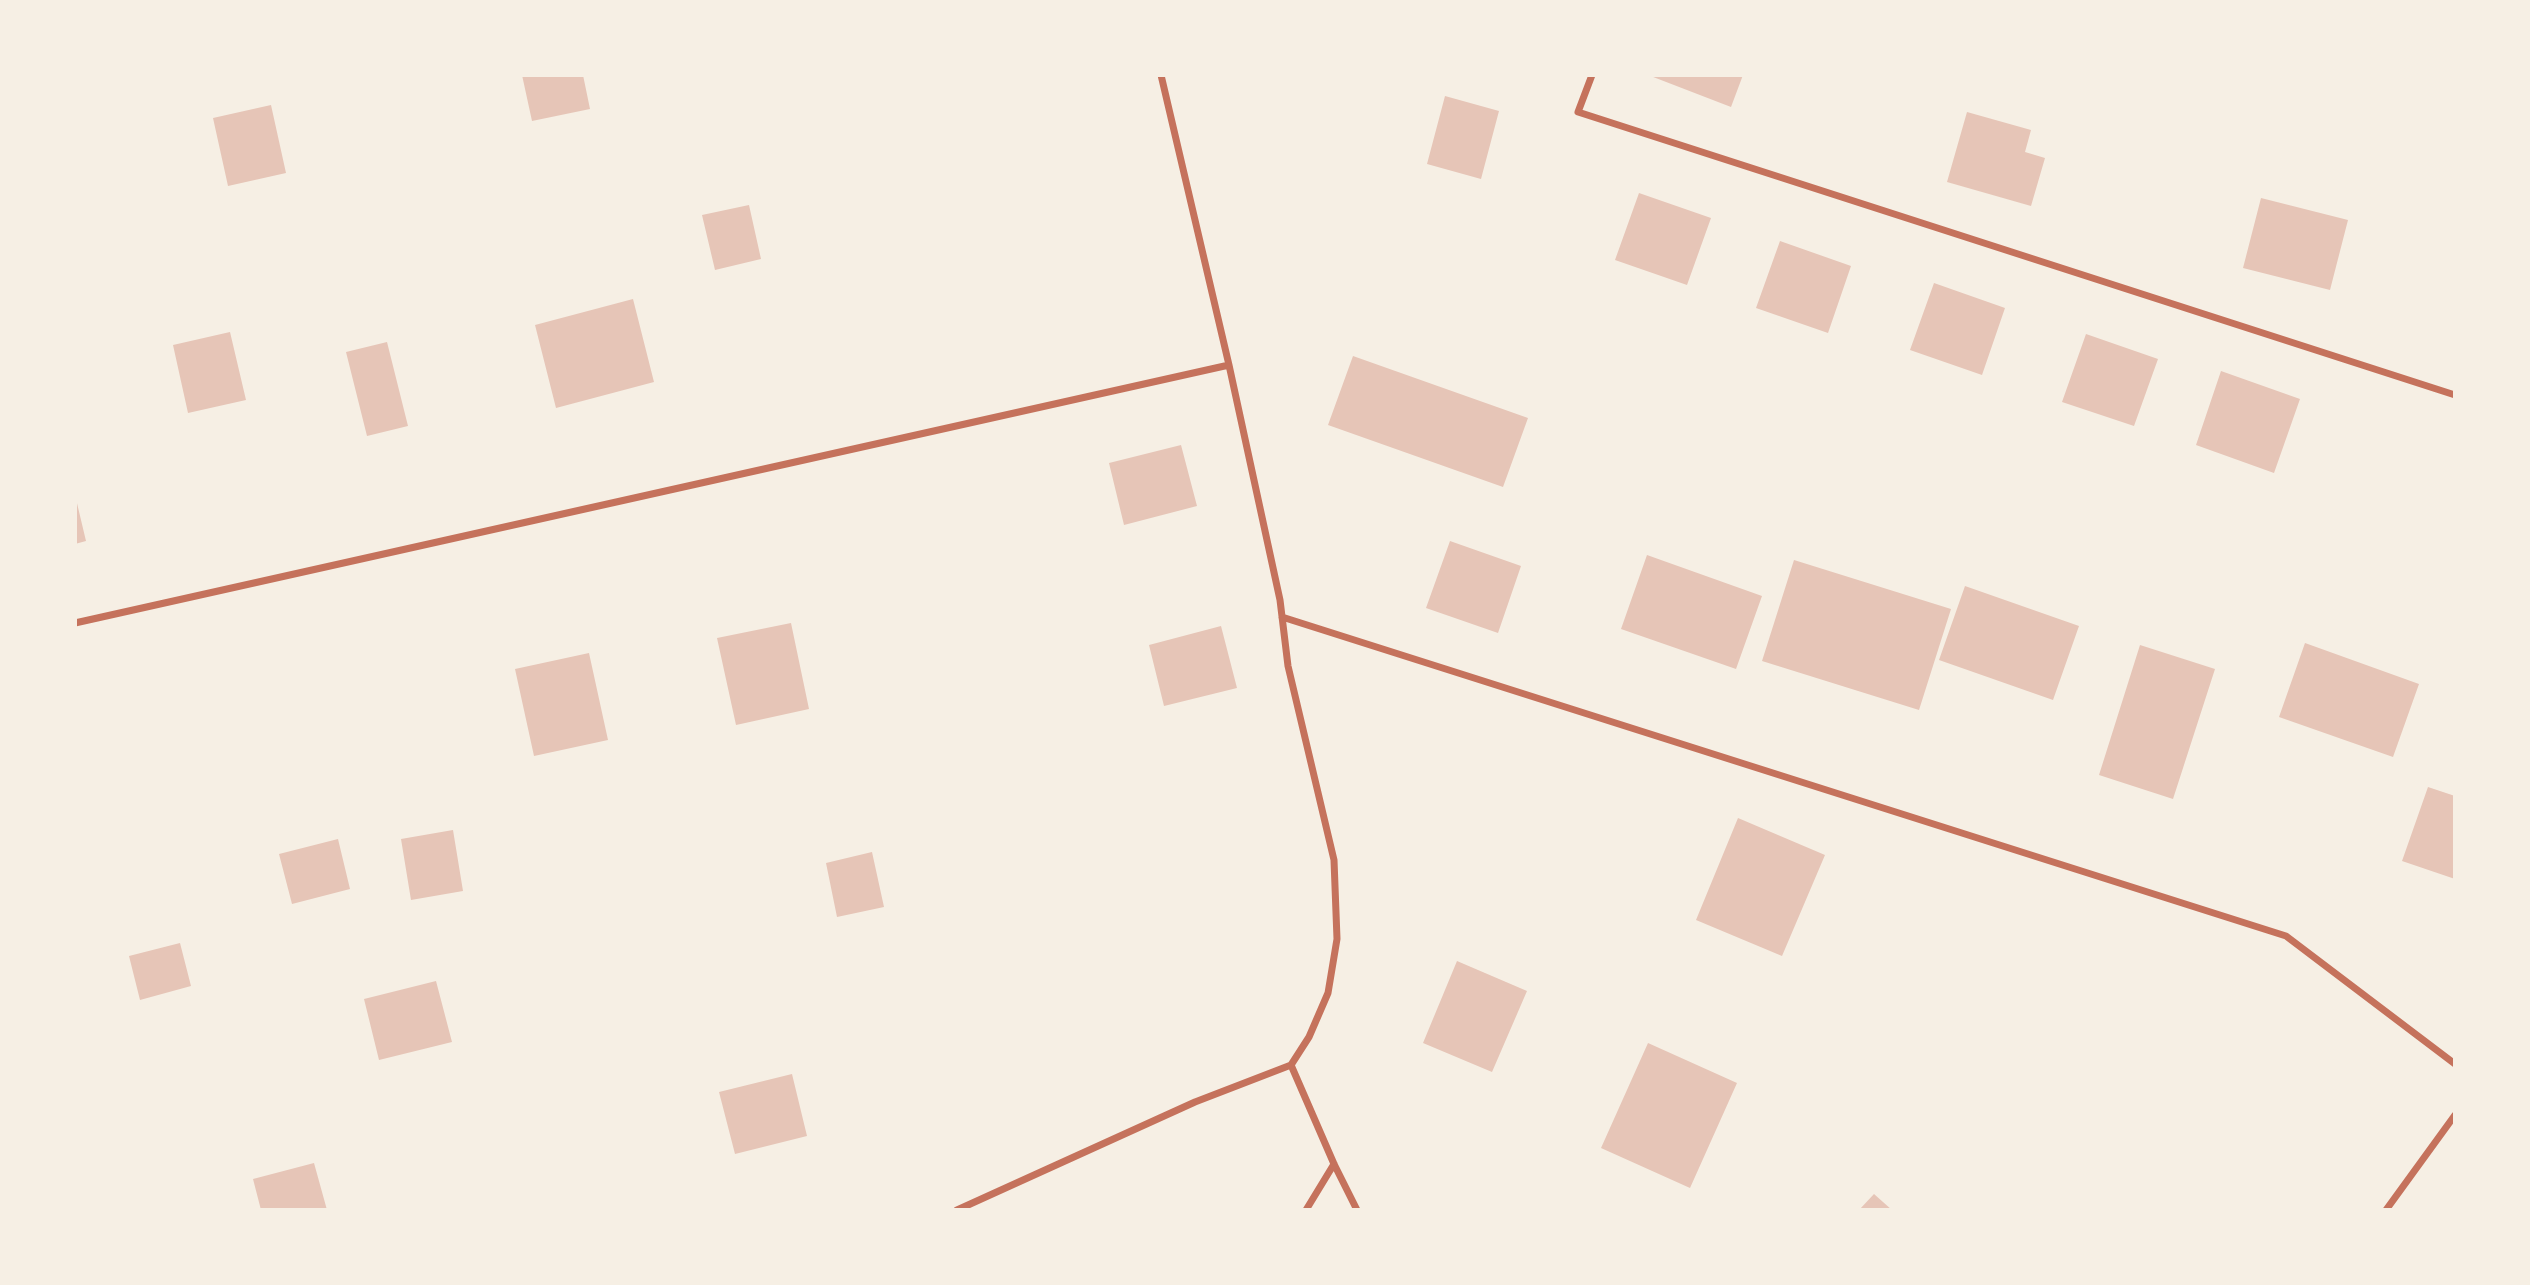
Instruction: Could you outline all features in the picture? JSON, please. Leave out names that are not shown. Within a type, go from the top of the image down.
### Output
[{"type":"street","points":[[957,1210],[1195,1102],[1291,1065],[1309,1037],[1328,993],[1337,939],[1334,860],[1288,666],[1282,617],[1229,365],[1161,75]]},
{"type":"street","points":[[1592,75],[1578,112],[2455,395]]},
{"type":"street","points":[[75,623],[1229,365]]},
{"type":"street","points":[[1282,617],[2286,936],[2455,1064]]},
{"type":"street","points":[[1291,1065],[1357,1210]]},
{"type":"street","points":[[2386,1210],[2455,1115]]},
{"type":"street","points":[[1306,1210],[1334,1164]]},
{"type":"building","points":[[522,75],[583,75],[590,109],[532,121]]},
{"type":"building","points":[[1648,75],[1743,75],[1731,107]]},
{"type":"building","points":[[1445,96],[1499,111],[1481,179],[1427,164]]},
{"type":"building","points":[[271,105],[286,173],[228,186],[213,118]]},
{"type":"building","points":[[1967,112],[2031,130],[2025,152],[2045,158],[2031,206],[1947,182]]},
{"type":"building","points":[[1639,193],[1711,218],[1687,285],[1615,260]]},
{"type":"building","points":[[2261,198],[2348,220],[2330,290],[2243,268]]},
{"type":"building","points":[[749,205],[761,259],[715,270],[702,215]]},
{"type":"building","points":[[1780,241],[1851,266],[1828,333],[1756,308]]},
{"type":"building","points":[[1934,283],[2005,308],[1982,375],[1910,350]]},
{"type":"building","points":[[633,299],[654,382],[556,408],[535,325]]},
{"type":"building","points":[[230,332],[246,400],[188,413],[173,345]]},
{"type":"building","points":[[2086,334],[2158,359],[2134,426],[2062,402]]},
{"type":"building","points":[[387,342],[408,426],[367,436],[346,352]]},
{"type":"building","points":[[1353,356],[1528,418],[1503,487],[1328,425]]},
{"type":"building","points":[[2221,371],[2300,399],[2274,473],[2196,445]]},
{"type":"building","points":[[1181,445],[1197,506],[1124,525],[1109,463]]},
{"type":"building","points":[[75,500],[86,541],[75,544]]},
{"type":"building","points":[[1450,541],[1521,566],[1498,633],[1426,608]]},
{"type":"building","points":[[1647,555],[1762,596],[1736,669],[1621,629]]},
{"type":"building","points":[[1794,560],[1951,609],[1919,710],[1762,661]]},
{"type":"building","points":[[1965,586],[2079,626],[2053,700],[1939,660]]},
{"type":"building","points":[[791,623],[809,709],[736,725],[717,638]]},
{"type":"building","points":[[1221,626],[1237,688],[1164,706],[1149,645]]},
{"type":"building","points":[[2305,643],[2419,684],[2393,757],[2279,717]]},
{"type":"building","points":[[2140,645],[2215,669],[2173,799],[2099,775]]},
{"type":"building","points":[[589,653],[608,740],[534,756],[515,669]]},
{"type":"building","points":[[2428,787],[2455,796],[2455,879],[2402,861]]},
{"type":"building","points":[[1738,818],[1825,855],[1782,956],[1696,920]]},
{"type":"building","points":[[453,830],[463,891],[411,900],[401,839]]},
{"type":"building","points":[[338,839],[350,889],[292,904],[279,854]]},
{"type":"building","points":[[872,852],[884,907],[837,917],[826,863]]},
{"type":"building","points":[[180,943],[191,986],[140,1000],[129,956]]},
{"type":"building","points":[[1457,961],[1527,991],[1492,1072],[1423,1043]]},
{"type":"building","points":[[436,981],[452,1042],[379,1060],[364,999]]},
{"type":"building","points":[[1648,1043],[1737,1083],[1690,1188],[1601,1148]]},
{"type":"building","points":[[792,1074],[807,1136],[735,1154],[719,1092]]},
{"type":"building","points":[[314,1163],[327,1210],[261,1210],[253,1179]]},
{"type":"building","points":[[1874,1194],[1892,1210],[1859,1210]]}]
